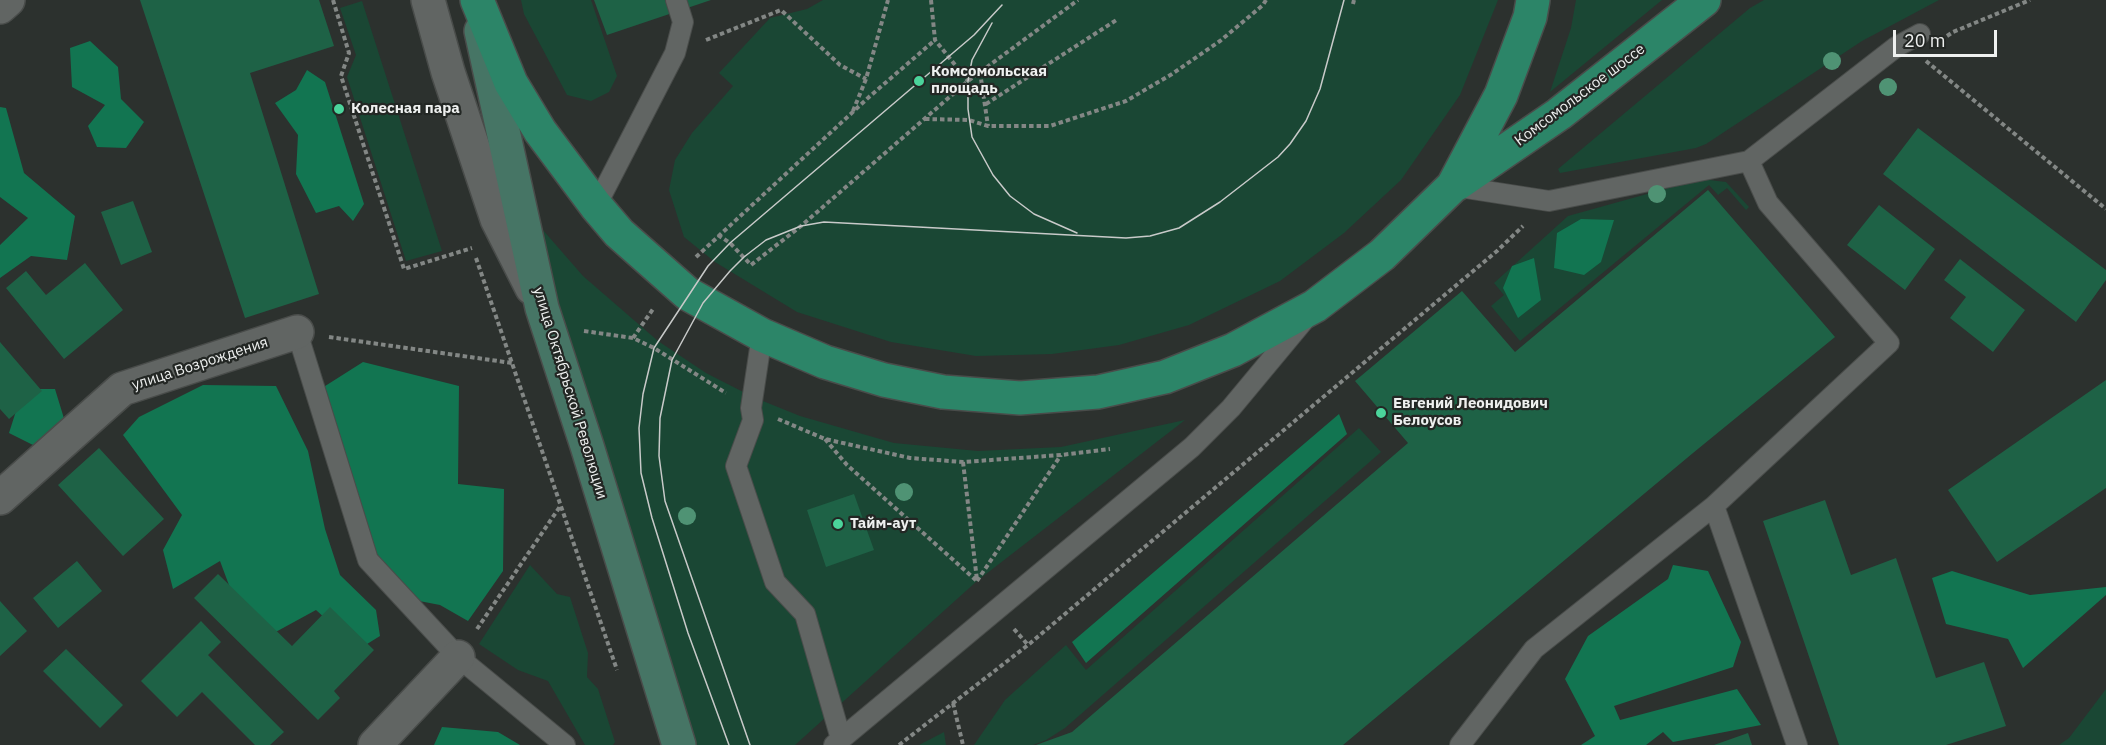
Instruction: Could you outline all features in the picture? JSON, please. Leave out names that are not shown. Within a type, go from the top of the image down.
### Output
[{"type":"main road","points":[[475,0],[511,83],[540,131],[619,233],[688,294],[762,335],[825,362],[884,380],[943,392],[1020,398],[1098,392],[1165,377],[1233,350],[1315,306],[1382,255],[1454,186],[1500,95],[1530,17],[1533,0]]},
{"type":"main road","name":"Комсомольское шоссе","points":[[1454,186],[1558,114],[1704,0]]},
{"type":"street","points":[[0,7],[8,0]]},
{"type":"street","points":[[428,0],[448,72],[497,219],[544,317]]},
{"type":"street","name":"улица Октябрьской Революции","points":[[475,0],[510,170],[544,317],[587,446],[679,745]]},
{"type":"street","name":"улица Возрождения","points":[[0,498],[122,389],[297,333]]},
{"type":"street","points":[[375,745],[458,657]]},
{"type":"lane","points":[[596,206],[675,53],[683,22],[676,0]]},
{"type":"lane","points":[[1454,186],[1549,201],[1749,161],[1896,47],[1920,34]]},
{"type":"lane","points":[[1460,745],[1534,649],[1714,506],[1889,343],[1768,203],[1749,161]]},
{"type":"lane","points":[[762,335],[751,408],[753,420],[736,466],[775,582],[805,614],[838,742],[1192,447],[1231,408],[1315,306]]},
{"type":"lane","points":[[297,333],[368,561],[458,657],[565,745]]},
{"type":"lane","points":[[1714,506],[1797,745]]},
{"type":"path","points":[[333,0],[349,53],[341,76],[404,269],[472,248],[620,680]]},
{"type":"path","points":[[853,112],[866,79],[888,0]]},
{"type":"path","points":[[931,0],[934,40],[968,81]]},
{"type":"path","points":[[934,40],[718,235],[730,243],[752,265],[801,226],[968,81],[1078,0]]},
{"type":"path","points":[[924,119],[969,120],[988,126],[1050,126],[1126,101],[1172,74],[1220,41],[1266,0]]},
{"type":"path","points":[[1944,38],[1953,32],[2030,0]]},
{"type":"path","points":[[675,53],[781,10],[840,65],[866,79]]},
{"type":"path","points":[[986,104],[1118,19]]},
{"type":"path","points":[[1923,60],[1929,62],[2106,209]]},
{"type":"path","points":[[980,72],[988,126]]},
{"type":"path","points":[[899,745],[1028,645],[1497,251],[1549,201]]},
{"type":"path","points":[[544,317],[633,338],[654,348],[751,408],[825,439],[910,458],[963,462],[1110,449]]},
{"type":"path","points":[[297,333],[512,363]]},
{"type":"path","points":[[825,439],[847,465],[977,581]]},
{"type":"path","points":[[977,581],[1061,455]]},
{"type":"path","points":[[963,462],[977,581]]},
{"type":"path","points":[[458,657],[561,505]]},
{"type":"path","points":[[1012,626],[1028,645]]},
{"type":"path","points":[[953,703],[963,745]]},
{"type":"green space","points":[[521,0],[591,0],[617,76],[609,92],[591,101],[567,95],[524,14]]},
{"type":"green space","name":"Комсомольская площадь","points":[[823,0],[1498,0],[1460,95],[1401,180],[1344,233],[1280,281],[1189,325],[1119,345],[1052,354],[976,356],[891,342],[797,312],[715,262],[684,237],[669,190],[675,160],[692,133],[733,86],[719,73],[770,18],[807,9]]},
{"type":"green space","points":[[1576,0],[1662,0],[1550,92],[1571,28]]},
{"type":"green space","points":[[1764,0],[1939,0],[1862,41],[1706,144],[1696,148],[1560,173],[1558,169],[1750,8]]},
{"type":"green space","points":[[362,1],[442,251],[406,261],[347,77],[356,55],[340,8]]},
{"type":"green space","points":[[90,41],[118,67],[121,99],[144,122],[126,148],[97,147],[88,126],[105,105],[72,87],[70,48]]},
{"type":"green space","points":[[307,70],[325,82],[364,204],[353,221],[339,206],[316,213],[296,174],[298,135],[275,103],[296,90]]},
{"type":"green space","points":[[0,107],[6,108],[24,173],[75,216],[67,260],[31,256],[0,278],[0,245],[28,218],[0,197]]},
{"type":"green space","points":[[1701,179],[1726,182],[1749,207],[1746,210],[1727,188],[1718,195],[1709,185],[1520,341],[1491,306],[1504,295],[1494,283],[1568,216]]},
{"type":"green space","points":[[522,206],[583,276],[658,341],[706,373],[753,397],[800,416],[894,443],[978,451],[1061,447],[1185,420],[977,581],[795,745],[696,745]]},
{"type":"green space","points":[[1581,219],[1614,220],[1601,262],[1584,275],[1554,268],[1557,233]]},
{"type":"green space","points":[[1534,258],[1541,300],[1518,318],[1503,288],[1512,266]]},
{"type":"green space","points":[[363,362],[459,386],[458,484],[504,489],[503,571],[468,621],[440,605],[414,600],[365,543],[322,388]]},
{"type":"green space","points":[[203,385],[276,386],[308,451],[325,529],[340,575],[376,610],[380,636],[359,649],[316,610],[272,634],[239,612],[220,561],[173,589],[163,550],[182,515],[123,435],[139,417]]},
{"type":"green space","points":[[23,389],[55,389],[66,425],[35,446],[9,433]]},
{"type":"green space","points":[[1339,414],[1347,434],[1086,663],[1072,642]]},
{"type":"green space","points":[[1359,428],[1381,452],[1065,728],[1033,745],[974,745],[1005,700],[1066,645],[1086,670]]},
{"type":"green space","points":[[530,565],[557,594],[570,597],[588,653],[587,677],[598,689],[615,742],[613,745],[585,745],[548,681],[518,670],[479,644]]},
{"type":"green space","points":[[1673,565],[1708,571],[1741,642],[1733,667],[1614,706],[1620,720],[1737,689],[1761,725],[1673,742],[1663,732],[1646,745],[1581,745],[1595,736],[1565,679],[1588,636],[1668,579]]},
{"type":"green space","points":[[1952,571],[2030,595],[2106,587],[2106,595],[2023,668],[2008,639],[1946,624],[1932,578]]},
{"type":"green space","points":[[2106,689],[2106,745],[2059,745],[2069,738]]},
{"type":"green space","points":[[442,727],[498,732],[520,745],[434,745]]},
{"type":"green space","points":[[944,732],[946,745],[919,745]]},
{"type":"building","points":[[140,0],[319,0],[334,46],[250,73],[319,294],[245,318]]},
{"type":"building","points":[[594,0],[711,0],[607,35]]},
{"type":"building","points":[[1918,128],[2106,270],[2106,280],[2076,322],[1883,174]]},
{"type":"building","points":[[1708,190],[1835,337],[1343,745],[1036,745],[1072,732],[1408,443],[1355,381],[1462,291],[1515,352]]},
{"type":"building","points":[[133,201],[152,252],[121,265],[101,212]]},
{"type":"building","points":[[1879,205],[1935,249],[1905,290],[1847,245]]},
{"type":"building","points":[[1960,259],[2025,310],[1993,352],[1950,318],[1966,297],[1944,280]]},
{"type":"building","points":[[85,263],[123,310],[64,359],[6,288],[26,271],[46,295]]},
{"type":"building","points":[[0,342],[42,391],[9,419],[0,409]]},
{"type":"building","points":[[2106,380],[2106,488],[1997,562],[1948,490]]},
{"type":"building","points":[[99,448],[164,519],[123,556],[58,485]]},
{"type":"building","name":"Тайм-аут","points":[[854,494],[874,550],[826,567],[807,510]]},
{"type":"building","points":[[1825,500],[1851,575],[1896,558],[1936,678],[1984,662],[2006,726],[1946,745],[1839,745],[1763,521]]},
{"type":"building","points":[[77,561],[102,591],[58,628],[33,598]]},
{"type":"building","points":[[218,574],[292,646],[330,607],[374,650],[334,691],[340,698],[318,720],[194,598]]},
{"type":"building","points":[[0,601],[27,631],[0,656]]},
{"type":"building","points":[[201,621],[221,642],[208,655],[284,732],[270,745],[255,745],[202,692],[177,717],[141,681]]},
{"type":"building","points":[[66,649],[123,705],[100,728],[43,671]]},
{"type":"building","points":[[1748,733],[1752,745],[1714,745]]},
{"type":"tram line","points":[[750,745],[665,501],[659,456],[660,418],[672,360],[703,303],[730,271],[766,240],[801,226],[824,222],[1126,238],[1150,236],[1179,228],[1220,202],[1278,157],[1290,144],[1306,121],[1320,89],[1344,0]]},
{"type":"tram line","points":[[729,745],[688,633],[652,518],[641,473],[639,428],[643,394],[654,348],[708,266],[730,243],[974,35],[1002,5]]},
{"type":"tram line","points":[[992,23],[972,60],[968,81],[968,109],[972,137],[993,175],[1010,196],[1034,214],[1077,233]]},
{"type":"place","name":"Комсомольская площадь","points":[[919,81]]},
{"type":"place","name":"Колесная пара","points":[[339,109]]},
{"type":"place","name":"Евгений Леонидович Белоусов","points":[[1381,413]]},
{"type":"place","name":"Тайм-аут","points":[[838,524]]}]
